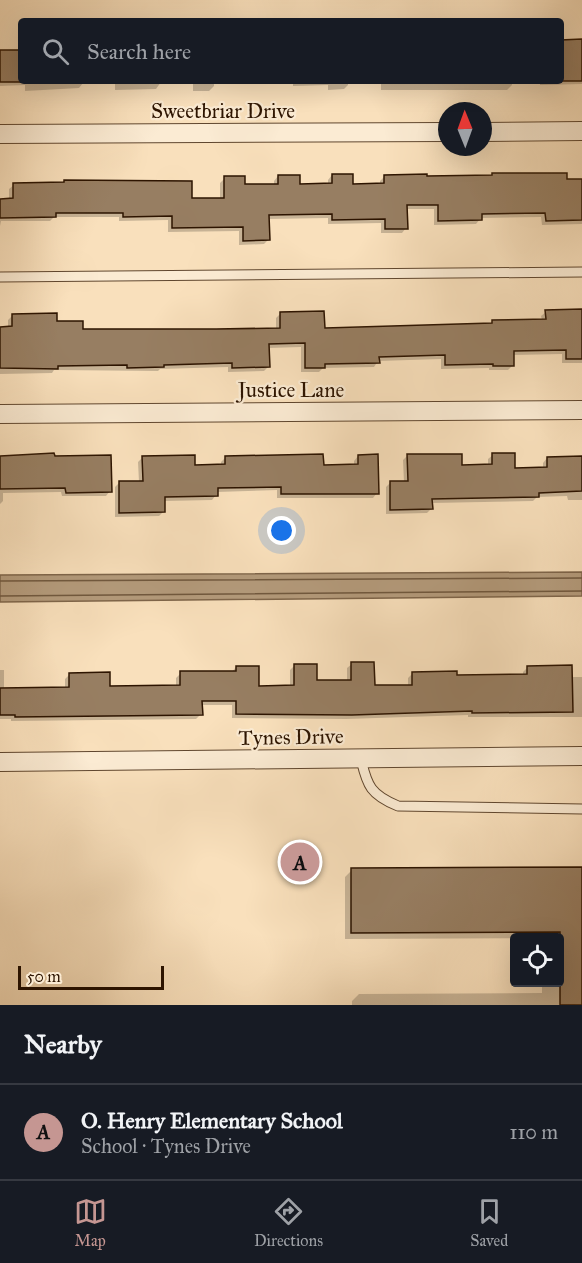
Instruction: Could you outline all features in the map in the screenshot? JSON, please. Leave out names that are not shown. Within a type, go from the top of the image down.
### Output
[{"type":"street","points":[[492,132],[582,131]]},
{"type":"street","name":"Sweetbriar Drive","points":[[0,134],[438,132]]},
{"type":"street","name":"Justice Lane","points":[[0,414],[582,410]]},
{"type":"street","name":"Tynes Drive","points":[[0,762],[582,756]]},
{"type":"lane","points":[[0,277],[582,272]]},
{"type":"lane","points":[[361,759],[370,788],[382,799],[398,806],[582,809]]},
{"type":"water","points":[[582,572],[582,596],[0,602],[0,575]]},
{"type":"building","points":[[582,39],[582,81],[564,81],[564,40]]},
{"type":"building","points":[[0,50],[18,50],[18,82],[0,82]]},
{"type":"building","points":[[492,173],[567,173],[567,179],[582,179],[582,220],[546,221],[545,213],[482,214],[482,220],[438,221],[438,205],[407,205],[408,229],[385,229],[385,219],[332,220],[332,214],[269,215],[270,240],[243,241],[243,227],[172,228],[172,216],[123,217],[123,213],[56,213],[56,217],[0,218],[0,199],[13,198],[13,183],[64,182],[64,180],[192,181],[192,198],[224,198],[224,176],[245,176],[245,184],[278,184],[278,175],[300,175],[300,184],[332,183],[332,174],[353,174],[353,184],[384,183],[384,175],[492,175]]},
{"type":"building","points":[[582,309],[582,359],[566,359],[566,350],[514,351],[514,366],[445,365],[445,355],[379,357],[380,363],[325,364],[325,368],[305,368],[305,343],[269,344],[270,367],[232,368],[232,363],[127,368],[127,365],[58,366],[58,369],[0,368],[0,327],[12,326],[12,314],[57,313],[57,321],[83,321],[83,329],[216,329],[280,328],[280,312],[324,311],[325,328],[492,323],[492,320],[546,319],[545,310]]},
{"type":"building","points":[[54,453],[55,456],[111,455],[112,492],[66,493],[65,488],[0,489],[0,456]]},
{"type":"building","points":[[492,453],[515,453],[515,468],[547,467],[547,457],[582,456],[582,491],[539,493],[539,497],[432,499],[433,509],[390,510],[390,481],[408,481],[407,454],[462,454],[462,465],[492,464]]},
{"type":"building","points":[[323,454],[324,465],[358,464],[358,455],[378,454],[379,494],[281,494],[281,487],[218,488],[218,496],[165,497],[165,512],[119,513],[119,481],[143,481],[142,456],[195,455],[195,465],[225,464],[225,456]]},
{"type":"building","points":[[351,662],[374,662],[375,685],[412,685],[412,672],[457,671],[457,675],[527,674],[527,666],[572,665],[573,712],[236,714],[236,701],[202,701],[203,715],[15,717],[15,715],[0,715],[0,688],[69,687],[69,673],[110,672],[110,686],[180,685],[180,671],[236,671],[236,666],[259,666],[259,686],[294,685],[294,664],[317,664],[317,680],[351,680]]},
{"type":"building","points":[[582,867],[582,1005],[560,1005],[560,987],[564,987],[564,933],[351,933],[351,868]]},
{"type":"place","name":"O. Henry Elementary School","points":[[300,862]]}]
